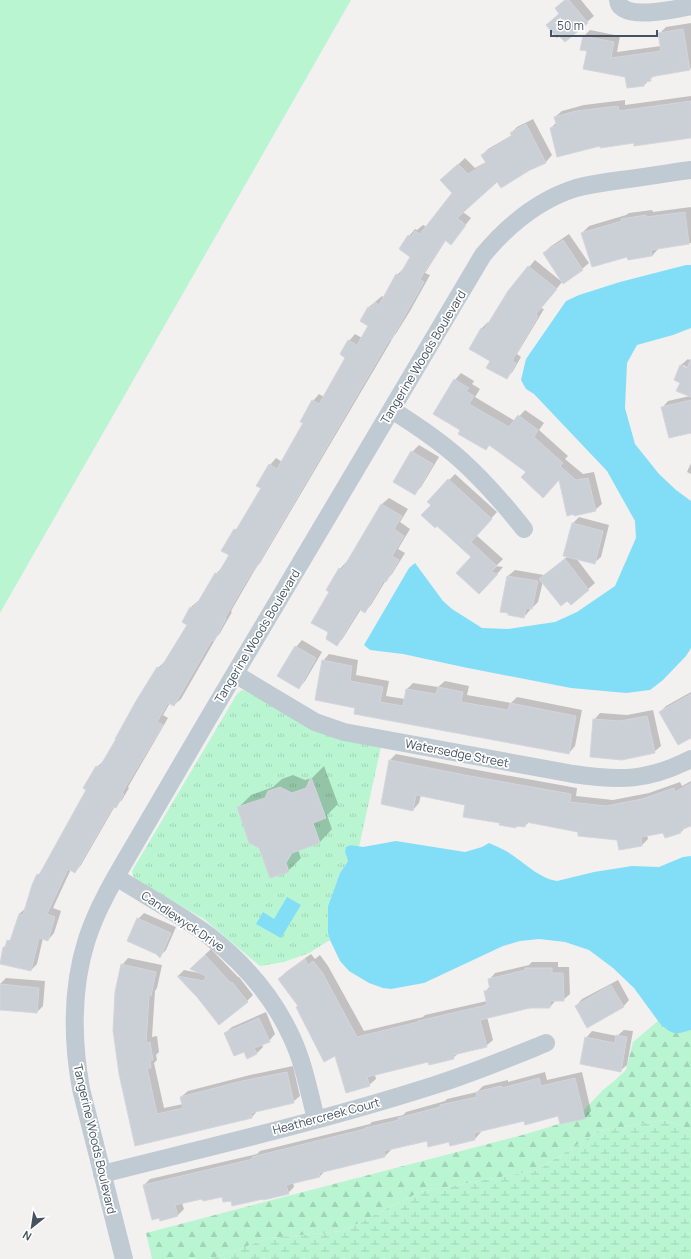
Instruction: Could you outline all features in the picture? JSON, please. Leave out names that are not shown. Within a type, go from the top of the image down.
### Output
[{"type":"street","points":[[618,0],[623,9],[631,12],[658,12],[691,6]]},
{"type":"street","name":"Tangerine Woods Boulevard","points":[[124,1259],[81,1089],[77,1064],[74,1023],[78,974],[87,939],[97,914],[116,877],[234,674],[483,255],[507,228],[523,215],[540,204],[565,192],[590,185],[691,170]]},
{"type":"street","points":[[392,410],[418,427],[462,461],[503,503],[524,529]]},
{"type":"street","name":"Watersedge Street","points":[[234,674],[315,722],[344,732],[573,774],[617,779],[637,778],[659,773],[691,759]]},
{"type":"street","name":"Candlewyck Drive","points":[[116,877],[207,934],[250,973],[274,1003],[293,1039],[305,1076],[316,1119]]},
{"type":"street","name":"Heathercreek Court","points":[[102,1174],[357,1109],[436,1085],[505,1060],[546,1043]]},
{"type":"green space","points":[[0,0],[351,0],[0,613]]},
{"type":"green space","points":[[242,690],[247,691],[323,734],[343,740],[381,747],[359,847],[351,845],[345,852],[348,861],[340,873],[328,906],[328,933],[330,940],[309,953],[284,962],[260,966],[204,919],[134,879],[132,871],[237,694]]},
{"type":"green space","points":[[658,1021],[669,1030],[682,1032],[691,1030],[691,1130],[664,1120],[599,1131],[538,1170],[420,1192],[343,1231],[270,1238],[210,1259],[152,1259],[146,1233],[526,1134],[575,1119],[604,1089],[626,1070],[633,1042]]},
{"type":"green space","points":[[664,1120],[691,1130],[691,1259],[210,1259],[270,1238],[343,1231],[420,1192],[538,1170],[599,1131]]},
{"type":"water","points":[[691,265],[691,328],[673,335],[637,345],[627,363],[625,408],[635,444],[659,474],[676,490],[691,501],[691,648],[686,656],[663,680],[650,690],[626,693],[571,688],[403,654],[370,650],[364,645],[409,568],[415,563],[443,601],[452,609],[482,628],[508,629],[555,622],[577,612],[615,586],[636,538],[635,521],[607,471],[534,394],[526,389],[521,380],[526,359],[566,301],[579,295],[620,282]]},
{"type":"water","points":[[396,841],[465,852],[482,847],[489,843],[506,851],[543,876],[557,881],[594,872],[632,866],[659,867],[683,857],[691,856],[691,1030],[680,1033],[669,1031],[661,1025],[634,988],[613,968],[589,950],[565,942],[539,939],[520,941],[503,946],[424,983],[391,989],[369,983],[349,971],[340,961],[328,933],[328,906],[340,873],[348,861],[345,852],[346,847],[351,845],[363,847]]},
{"type":"water","points":[[287,897],[301,905],[281,938],[256,924],[263,912],[274,919]]},
{"type":"building","points":[[565,0],[569,0],[588,23],[565,42],[559,36],[557,38],[546,25],[559,14],[555,8]]},
{"type":"building","points":[[683,29],[690,70],[650,77],[651,81],[644,82],[644,86],[627,88],[625,77],[583,69],[587,51],[580,50],[583,36],[614,42],[611,58],[661,51],[658,33]]},
{"type":"building","points":[[691,101],[691,138],[634,146],[634,143],[600,148],[600,146],[557,157],[550,128],[557,126],[554,117],[576,111],[618,106],[619,111]]},
{"type":"building","points":[[526,124],[546,163],[530,170],[501,188],[497,182],[457,218],[466,225],[451,245],[445,240],[420,279],[424,282],[403,319],[254,571],[253,570],[225,618],[226,619],[214,641],[212,640],[174,706],[168,703],[157,722],[163,725],[122,793],[124,794],[116,808],[113,807],[75,873],[68,869],[47,914],[55,917],[48,941],[39,938],[31,971],[0,964],[3,947],[5,948],[7,940],[10,941],[19,914],[23,915],[37,874],[39,875],[86,790],[83,788],[96,766],[99,768],[136,701],[157,667],[160,669],[187,625],[182,622],[190,607],[193,608],[198,602],[215,573],[218,574],[229,555],[221,551],[234,529],[236,530],[261,488],[256,486],[269,464],[277,469],[303,423],[300,422],[312,400],[319,404],[345,358],[340,354],[348,340],[357,345],[368,326],[360,321],[368,307],[371,308],[375,302],[379,305],[396,274],[399,276],[410,257],[399,249],[408,235],[411,237],[415,231],[420,234],[452,193],[440,180],[458,164],[468,174],[486,163],[481,155],[512,136],[510,133]]},
{"type":"building","points":[[685,212],[689,244],[651,250],[652,256],[628,260],[627,257],[592,267],[581,233],[622,221],[621,219],[646,215],[646,217]]},
{"type":"building","points":[[563,240],[583,270],[563,284],[543,253]]},
{"type":"building","points":[[528,266],[557,289],[536,314],[538,316],[512,361],[516,363],[507,379],[486,368],[490,361],[469,349],[481,328],[484,330],[508,291]]},
{"type":"building","points":[[691,359],[691,397],[676,391],[680,383],[674,380],[680,365],[687,368]]},
{"type":"building","points":[[454,379],[469,388],[466,391],[474,396],[469,404],[509,427],[518,415],[538,430],[534,437],[563,463],[560,466],[576,480],[588,478],[596,511],[567,516],[559,480],[543,498],[521,477],[526,472],[489,445],[486,450],[458,434],[460,430],[433,414]]},
{"type":"building","points":[[691,400],[691,433],[669,438],[661,407]]},
{"type":"building","points":[[411,451],[433,464],[415,495],[393,482]]},
{"type":"building","points":[[448,479],[492,519],[471,542],[497,566],[491,572],[498,574],[479,594],[456,573],[471,557],[437,526],[435,528],[421,515],[431,505],[427,502]]},
{"type":"building","points":[[381,504],[402,516],[394,529],[404,536],[392,556],[399,560],[386,582],[384,580],[365,613],[359,609],[337,646],[326,639],[328,632],[311,623],[329,592],[326,590],[339,568],[342,570]]},
{"type":"building","points":[[572,523],[603,531],[595,564],[563,556]]},
{"type":"building","points":[[565,559],[589,590],[571,605],[567,601],[561,606],[539,579]]},
{"type":"building","points":[[507,576],[538,581],[532,609],[526,608],[524,618],[500,612]]},
{"type":"building","points":[[295,646],[316,658],[299,689],[277,676]]},
{"type":"building","points":[[322,660],[352,666],[350,681],[383,687],[380,702],[403,706],[406,689],[436,694],[438,687],[463,692],[461,702],[508,710],[510,703],[576,716],[569,754],[354,714],[355,708],[315,700]]},
{"type":"building","points":[[691,694],[691,738],[678,745],[659,712]]},
{"type":"building","points":[[647,716],[655,753],[622,760],[590,757],[593,719],[620,721]]},
{"type":"building","points":[[389,760],[571,794],[570,802],[606,806],[642,799],[674,788],[675,792],[691,783],[691,826],[680,830],[681,833],[665,838],[663,833],[641,837],[642,846],[619,850],[617,840],[578,836],[578,832],[526,822],[525,827],[516,826],[516,828],[499,825],[500,823],[463,817],[465,805],[416,795],[413,811],[381,804]]},
{"type":"building","points":[[311,777],[326,818],[313,823],[320,843],[292,853],[286,863],[289,872],[270,878],[259,848],[249,843],[237,807],[265,798],[268,791],[280,787],[292,793],[306,788]]},
{"type":"building","points":[[137,918],[171,933],[160,958],[156,954],[127,941]]},
{"type":"building","points":[[205,955],[231,983],[232,982],[248,1002],[219,1025],[197,997],[177,976],[204,981],[206,976],[190,969]]},
{"type":"building","points":[[305,959],[308,965],[313,961],[322,972],[357,1037],[487,1005],[484,991],[490,990],[488,979],[525,970],[525,968],[552,968],[552,973],[563,973],[564,1001],[550,1001],[550,1008],[530,1008],[480,1020],[487,1047],[453,1055],[454,1059],[429,1065],[428,1062],[367,1077],[370,1086],[346,1093],[335,1056],[324,1062],[296,1007],[298,1006],[278,979]]},
{"type":"building","points":[[121,964],[156,972],[151,996],[149,995],[146,1043],[150,1042],[153,1060],[150,1060],[151,1068],[147,1068],[157,1114],[183,1108],[180,1097],[242,1081],[287,1072],[294,1103],[251,1113],[252,1118],[135,1146],[119,1074],[113,1030],[115,992]]},
{"type":"building","points":[[0,984],[39,988],[37,1013],[0,1010]]},
{"type":"building","points":[[611,985],[624,1007],[587,1028],[575,1006]]},
{"type":"building","points":[[259,1018],[270,1042],[254,1048],[257,1054],[247,1059],[244,1052],[234,1056],[224,1033]]},
{"type":"building","points":[[616,1035],[627,1037],[621,1072],[580,1064],[585,1037],[615,1043]]},
{"type":"building","points":[[539,1078],[541,1086],[575,1078],[585,1119],[560,1124],[558,1116],[525,1125],[524,1121],[474,1133],[475,1140],[450,1146],[449,1142],[428,1147],[427,1141],[384,1151],[385,1157],[319,1173],[320,1177],[286,1185],[289,1194],[232,1206],[231,1201],[223,1202],[222,1197],[203,1201],[202,1199],[175,1205],[178,1216],[160,1221],[159,1218],[152,1220],[143,1185],[253,1159],[252,1157],[399,1120],[398,1118],[440,1107],[440,1105],[477,1097],[476,1092],[501,1086],[502,1088]]}]
